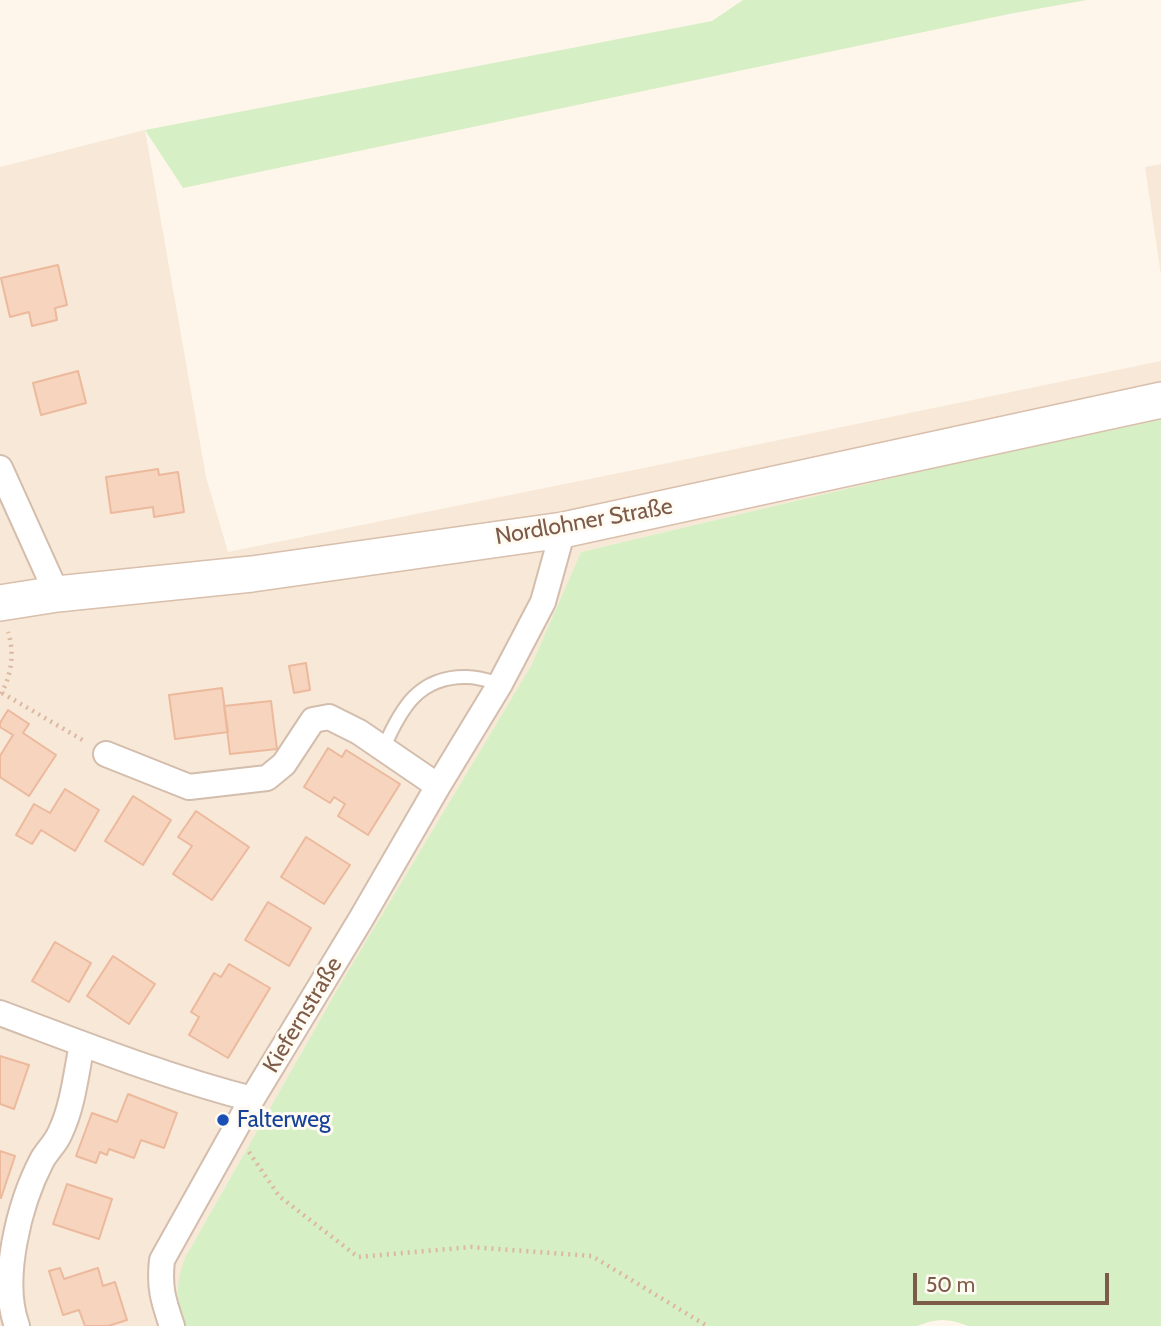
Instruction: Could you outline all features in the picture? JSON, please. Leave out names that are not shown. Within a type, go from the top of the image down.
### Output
[{"type":"street","name":"Nordlohner Straße","points":[[3,616],[57,594],[252,574],[563,530],[1161,400]]},
{"type":"street","points":[[0,468],[57,594]]},
{"type":"street","name":"Kiefernstraße","points":[[172,1326],[163,1301],[160,1282],[162,1260],[252,1100],[500,684],[543,602],[563,530]]},
{"type":"street","points":[[106,754],[189,787],[267,778],[284,764],[313,720],[329,717],[384,747],[438,786]]},
{"type":"street","points":[[0,1013],[215,1090],[252,1100]]},
{"type":"street","points":[[17,1326],[7,1299],[11,1242],[43,1158],[60,1135],[70,1106],[82,1044]]},
{"type":"lane","points":[[384,747],[397,718],[416,694],[432,684],[452,678],[469,677],[500,684]]},
{"type":"path","points":[[3,616],[10,638],[12,664],[1,694],[106,754]]},
{"type":"path","points":[[232,1135],[252,1155],[279,1196],[358,1257],[471,1247],[592,1256],[707,1326]]},
{"type":"shaded area","points":[[145,130],[206,477],[228,552],[1161,361],[1161,414],[581,552],[531,666],[341,983],[186,1256],[178,1306],[185,1326],[0,1326],[0,167]]},
{"type":"shaded area","points":[[1161,164],[1161,275],[1145,167]]},
{"type":"green space","points":[[743,0],[1087,0],[1009,14],[183,188],[145,130],[712,21]]},
{"type":"green space","points":[[1161,414],[1161,1326],[968,1326],[942,1320],[917,1326],[185,1326],[178,1291],[186,1256],[341,983],[531,666],[581,552]]},
{"type":"building","points":[[58,265],[67,305],[55,308],[57,320],[32,326],[29,312],[10,317],[1,278]]},
{"type":"building","points":[[78,371],[86,403],[41,415],[33,383]]},
{"type":"building","points":[[158,469],[159,475],[178,472],[184,512],[154,517],[153,507],[111,513],[106,477]]},
{"type":"building","points":[[306,663],[310,690],[294,693],[289,666]]},
{"type":"building","points":[[222,688],[228,732],[175,739],[169,695]]},
{"type":"building","points":[[271,701],[277,749],[230,754],[224,706]]},
{"type":"building","points":[[8,710],[29,724],[23,733],[56,755],[29,796],[0,777],[0,756],[13,735],[0,727]]},
{"type":"building","points":[[328,748],[342,757],[346,750],[400,784],[368,835],[338,816],[345,804],[334,797],[330,803],[304,787]]},
{"type":"building","points":[[65,789],[99,810],[75,851],[41,830],[32,844],[16,835],[34,804],[50,813]]},
{"type":"building","points":[[133,796],[171,820],[143,865],[105,841]]},
{"type":"building","points":[[196,811],[249,847],[212,900],[173,874],[192,846],[178,837]]},
{"type":"building","points":[[306,837],[350,865],[324,904],[281,877]]},
{"type":"building","points":[[268,902],[311,928],[289,966],[245,940]]},
{"type":"building","points":[[55,942],[91,963],[69,1002],[32,981]]},
{"type":"building","points":[[113,956],[155,984],[129,1024],[87,996]]},
{"type":"building","points":[[229,964],[270,988],[228,1058],[189,1035],[199,1017],[191,1012],[214,973],[221,977]]},
{"type":"building","points":[[0,1056],[29,1065],[14,1109],[0,1104]]},
{"type":"building","points":[[128,1094],[177,1113],[164,1148],[141,1140],[134,1158],[109,1149],[107,1155],[100,1152],[96,1163],[76,1156],[92,1113],[117,1122]]},
{"type":"building","points":[[0,1151],[15,1156],[1,1198],[0,1198]]},
{"type":"building","points":[[67,1184],[112,1199],[99,1239],[53,1224]]},
{"type":"building","points":[[60,1268],[64,1279],[98,1268],[103,1286],[115,1282],[127,1320],[108,1326],[85,1326],[79,1310],[63,1315],[49,1271]]},
{"type":"place","name":"Falterweg","points":[[223,1120]]}]
